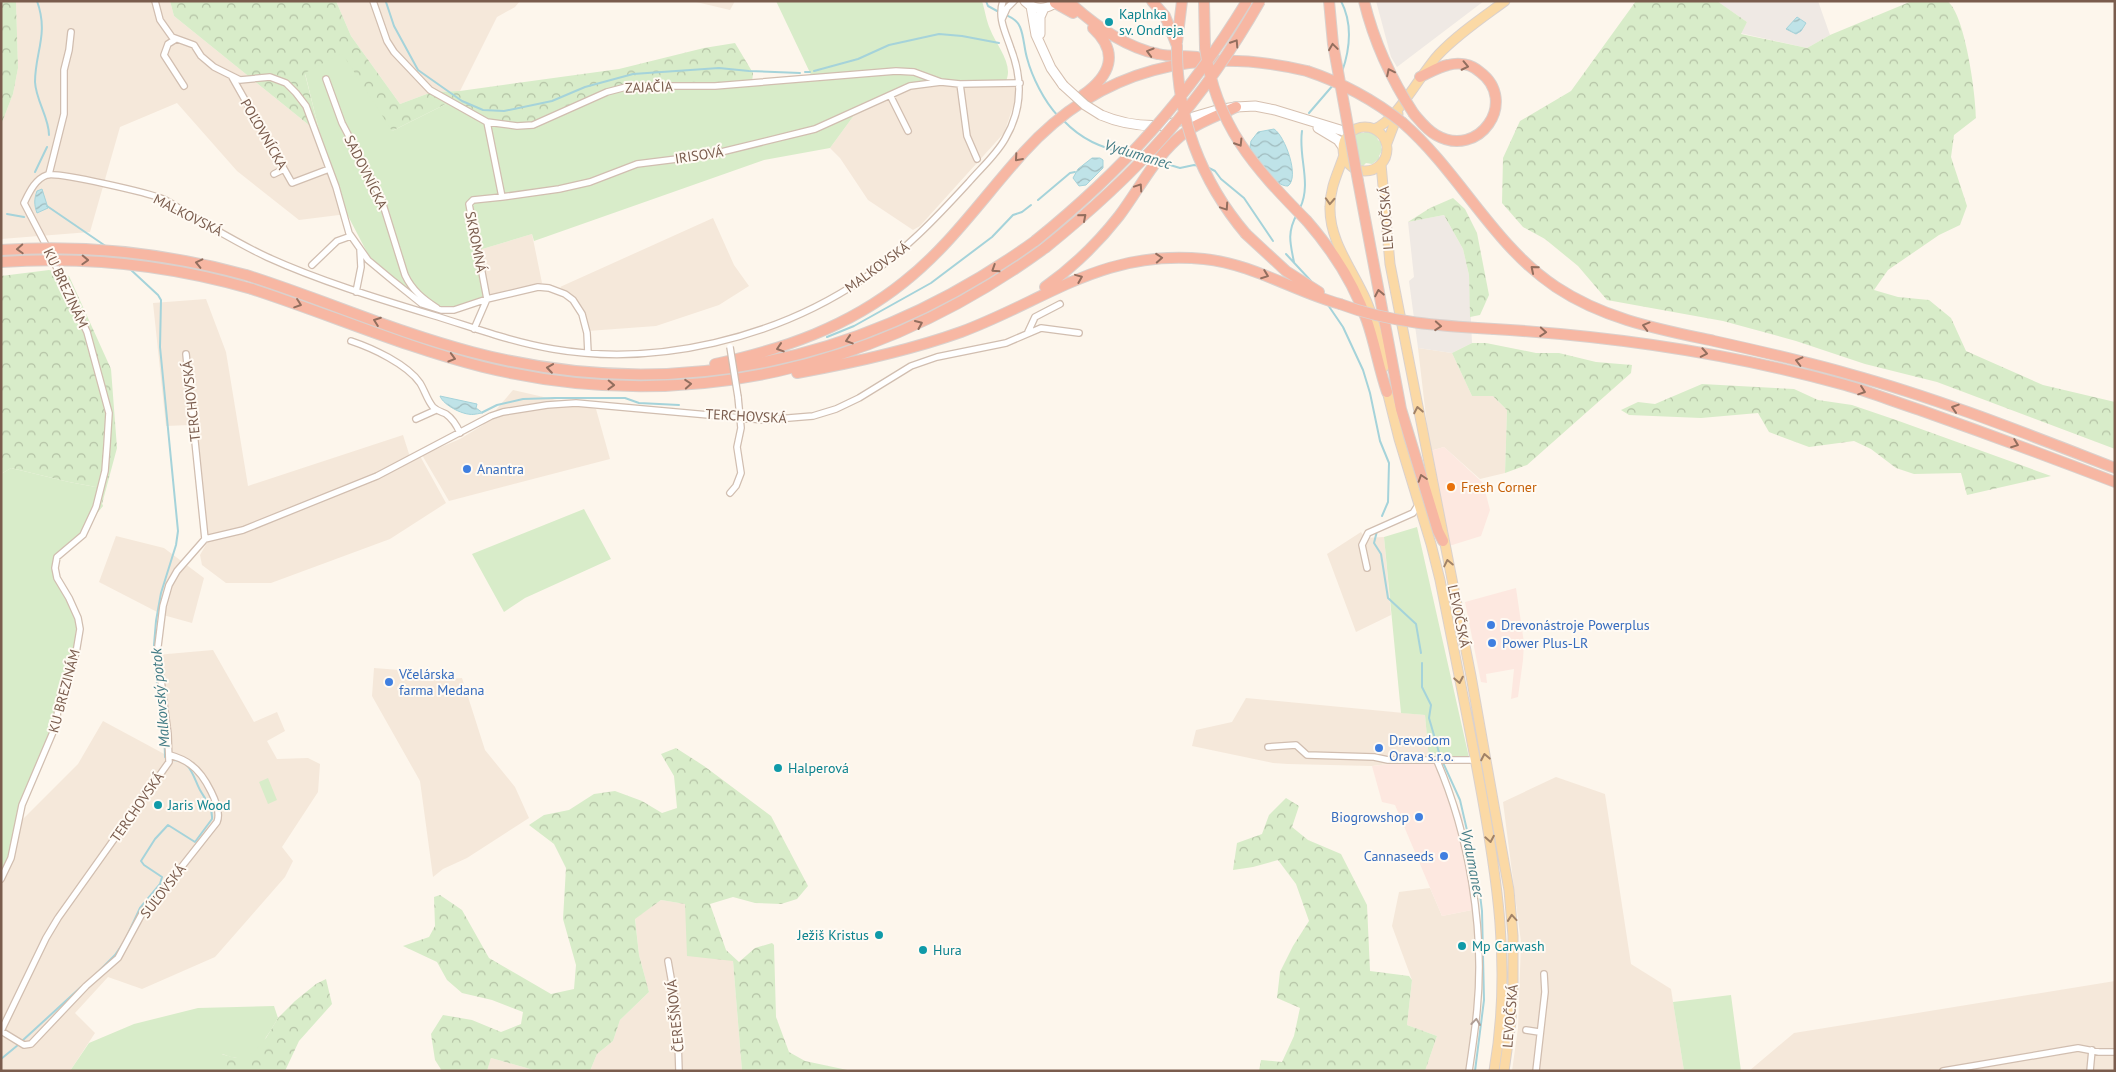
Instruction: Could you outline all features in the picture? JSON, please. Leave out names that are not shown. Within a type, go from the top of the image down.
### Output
[{"type":"highway","points":[[1068,1],[1108,33],[1138,48],[1159,54],[1215,60],[1252,61],[1307,71],[1332,80],[1364,96],[1403,123],[1436,156],[1514,252],[1549,282],[1589,306],[1640,325],[1784,357],[1850,374],[1989,419],[2115,468]]},
{"type":"highway","points":[[1152,1],[1165,16],[1177,46]]},
{"type":"highway","points":[[1182,1],[1177,46],[1177,73],[1183,114],[1198,158],[1216,193],[1241,228],[1272,260],[1298,279],[1340,304]]},
{"type":"highway","points":[[1204,1],[1205,48],[1215,93],[1234,134],[1267,179],[1307,221],[1336,258],[1357,295],[1367,322],[1386,392]]},
{"type":"highway","points":[[1,250],[53,248],[120,251],[181,259],[246,275],[423,337],[496,358],[556,369],[633,374],[686,373],[762,363],[858,337],[897,321],[955,293],[992,271],[1035,241],[1088,197],[1144,141],[1201,71],[1247,1]]},
{"type":"highway","points":[[756,376],[827,359],[902,332],[929,320],[974,295],[1045,248],[1122,181],[1174,126],[1221,64],[1260,1]]},
{"type":"highway","points":[[1329,1],[1333,44],[1406,427],[1438,531],[1443,541]]},
{"type":"highway","points":[[1364,1],[1380,52],[1395,83],[1432,143],[1436,156]]},
{"type":"highway","points":[[686,373],[757,355],[808,338],[849,319],[889,294],[922,268],[945,245],[1024,151],[1104,76],[1109,54],[1100,35],[1068,9],[1056,2]]},
{"type":"highway","points":[[1067,112],[1106,89],[1131,78],[1166,67],[1215,60]]},
{"type":"highway","points":[[1414,114],[1434,134],[1450,140],[1461,141],[1477,136],[1486,129],[1493,117],[1496,106],[1492,86],[1484,74],[1472,67],[1460,64],[1448,65],[1420,77]]},
{"type":"highway","points":[[1018,305],[1053,282],[1095,244],[1119,216],[1150,170],[1176,140],[1190,129],[1236,107]]},
{"type":"highway","points":[[1,262],[62,259],[129,263],[184,271],[252,289],[449,357],[507,372],[538,378],[599,384],[655,385],[692,384],[796,373],[910,348],[963,331],[1075,279],[1122,264],[1169,258],[1219,261],[1255,271],[1318,298],[1372,315],[1407,322],[1578,335],[1656,344],[1784,369],[1846,385],[1987,434],[2115,482]]},
{"type":"main road","name":"LEVOČSKÁ","points":[[1494,1071],[1502,1014],[1503,942],[1497,883],[1475,760],[1440,580],[1386,392],[1386,375],[1374,322],[1362,292],[1335,238],[1331,225],[1330,207],[1331,190],[1350,133],[1362,127],[1374,128],[1385,124],[1420,77],[1450,44],[1504,1]]},
{"type":"main road","points":[[1040,42],[1040,18],[1044,8],[1056,2]]},
{"type":"main road","points":[[1026,3],[1044,8]]},
{"type":"main road","points":[[1026,3],[1036,35],[1051,68],[1063,85],[1077,99],[1101,115],[1126,123],[1155,126],[1166,125],[1236,107],[1268,108],[1350,133]]},
{"type":"main road","name":"LEVOČSKÁ","points":[[1344,151],[1350,164],[1358,170],[1372,170],[1381,164],[1386,156],[1387,143],[1400,106]]},
{"type":"main road","points":[[1310,122],[1338,140],[1344,151]]},
{"type":"main road","points":[[1374,128],[1383,136],[1387,143]]},
{"type":"main road","name":"LEVOČSKÁ","points":[[1381,164],[1390,264],[1471,676],[1510,898],[1513,936],[1513,988],[1511,1022],[1504,1071]]},
{"type":"street","points":[[155,1],[160,20],[168,32],[176,39],[194,45],[214,67],[240,80],[270,77],[286,83],[296,92],[306,106],[351,236],[368,260],[422,304],[441,310],[454,310],[487,299],[538,287],[549,288],[565,294],[573,300],[582,314],[587,333],[588,353]]},
{"type":"street","name":"ZAJAČIA","points":[[373,1],[386,41],[430,90],[487,122],[517,126],[533,125],[607,92],[630,86],[715,86],[896,71],[914,72],[941,82],[960,84],[1020,83]]},
{"type":"street","points":[[1004,5],[1014,1]]},
{"type":"street","name":"MALKOVSKÁ","points":[[49,174],[103,184],[163,199],[264,256],[356,292],[474,329],[554,350],[588,353],[638,353],[729,344],[816,307],[866,277],[908,245],[931,224],[1004,142],[1017,110],[1020,83],[1018,70],[1002,19],[1004,5]]},
{"type":"street","points":[[49,174],[64,114],[64,70],[71,32]]},
{"type":"street","points":[[176,39],[168,44],[164,55],[184,86]]},
{"type":"street","name":"POĽOVNÍCKA","points":[[232,77],[292,183],[329,169]]},
{"type":"street","name":"SADOVNÍCKA","points":[[326,79],[342,123],[381,198],[410,286],[425,300],[441,310]]},
{"type":"street","name":"IRISOVÁ","points":[[502,197],[559,189],[590,182],[637,164],[709,155],[815,128],[910,86],[941,82]]},
{"type":"street","points":[[960,84],[967,136],[977,159]]},
{"type":"street","points":[[890,95],[908,132]]},
{"type":"street","points":[[487,122],[502,197]]},
{"type":"street","points":[[274,174],[284,169]]},
{"type":"street","name":"KU BREZINÁM","points":[[1,878],[10,858],[22,805],[56,725],[59,700],[76,653],[80,629],[78,618],[70,598],[57,578],[55,568],[61,552],[83,535],[96,507],[105,471],[109,413],[87,332],[24,203],[32,187],[49,174]]},
{"type":"street","name":"SKROMNÁ","points":[[487,299],[469,204],[473,200],[502,197]]},
{"type":"street","points":[[312,265],[337,241],[351,236]]},
{"type":"street","points":[[356,292],[361,267],[360,249]]},
{"type":"street","points":[[474,329],[487,299]]},
{"type":"street","points":[[1028,332],[1035,317],[1060,304]]},
{"type":"street","name":"TERCHOVSKÁ","points":[[186,354],[205,539],[243,530],[377,476],[486,418],[503,412],[566,403],[608,405],[764,420],[813,416],[836,409],[859,398],[911,366],[936,356],[1006,343],[1028,332],[1047,328],[1078,332]]},
{"type":"street","points":[[351,341],[377,351],[413,375],[436,410],[448,415],[455,422],[460,433]]},
{"type":"street","name":"TERCHOVSKÁ","points":[[729,344],[741,418],[741,428],[736,447],[741,473],[738,482],[730,493]]},
{"type":"street","points":[[416,419],[436,410]]},
{"type":"street","points":[[1367,568],[1362,544],[1366,535],[1374,529],[1414,512],[1419,503]]},
{"type":"street","points":[[1410,514],[1416,517],[1426,528]]},
{"type":"street","points":[[170,758],[158,646],[163,606],[169,585],[177,571],[205,539]]},
{"type":"street","points":[[1268,747],[1296,745],[1306,754],[1374,757],[1388,760],[1475,760]]},
{"type":"street","name":"TERCHOVSKÁ","points":[[1,1031],[58,918],[170,758]]},
{"type":"street","name":"SÚĽOVSKÁ","points":[[1,1031],[24,1045],[31,1044],[86,986],[118,958],[144,910],[161,893],[217,822],[219,811],[216,801],[197,770],[191,765],[170,758]]},
{"type":"street","points":[[1438,760],[1455,804],[1467,857],[1474,905],[1479,976],[1477,1010],[1469,1071]]},
{"type":"street","name":"ČEREŠŇOVÁ","points":[[668,961],[677,1012],[679,1071]]},
{"type":"street","points":[[1536,1071],[1545,992],[1544,974]]},
{"type":"street","name":"LEVOČSKÁ","points":[[1526,1030],[1540,1032]]},
{"type":"street","points":[[1943,1071],[2078,1048],[2099,1052],[2115,1052]]},
{"type":"street","points":[[2090,1071],[2092,1050]]},
{"type":"shaded area","points":[[16,1],[170,1],[174,16],[320,134],[347,214],[299,220],[237,171],[177,103],[120,127],[90,232],[1,239],[1,125],[13,94],[18,68]]},
{"type":"shaded area","points":[[336,1],[520,1],[515,7],[497,17],[460,91],[432,92],[400,104],[351,36]]},
{"type":"shaded area","points":[[692,1],[735,1],[730,10]]},
{"type":"shaded area","points":[[1376,1],[1484,1],[1397,67],[1391,57]]},
{"type":"shaded area","points":[[1717,1],[1818,1],[1830,35],[1807,48],[1740,33],[1747,22]]},
{"type":"shaded area","points":[[1006,81],[1016,86],[1015,101],[1004,133],[920,226],[913,230],[868,200],[840,158],[830,148],[863,103],[909,89],[959,82]]},
{"type":"shaded area","points":[[1444,215],[1463,249],[1469,275],[1472,343],[1452,353],[1418,348],[1409,281],[1414,277],[1408,222]]},
{"type":"shaded area","points":[[713,218],[734,265],[749,286],[719,305],[656,326],[588,331],[571,297],[560,287]]},
{"type":"shaded area","points":[[532,234],[542,283],[491,296],[487,289],[479,250]]},
{"type":"shaded area","points":[[206,299],[226,352],[248,486],[403,435],[410,457],[420,456],[446,503],[390,539],[271,583],[226,583],[202,565],[200,555],[208,541],[204,530],[190,425],[166,426],[153,303]]},
{"type":"shaded area","points":[[1418,348],[1452,353],[1472,396],[1493,396],[1507,410],[1505,473],[1480,479],[1444,447],[1430,451]]},
{"type":"shaded area","points":[[513,390],[596,409],[610,459],[449,501],[422,455],[460,439],[483,425]]},
{"type":"shaded area","points":[[1444,447],[1483,483],[1490,510],[1481,536],[1449,546],[1430,451]]},
{"type":"shaded area","points":[[1361,532],[1365,538],[1384,537],[1391,615],[1356,632],[1327,554]]},
{"type":"shaded area","points":[[116,536],[164,548],[204,578],[192,623],[163,615],[99,582]]},
{"type":"shaded area","points":[[1516,588],[1524,643],[1518,697],[1511,699],[1514,669],[1486,674],[1487,683],[1481,682],[1465,602]]},
{"type":"shaded area","points":[[213,650],[254,722],[277,712],[285,731],[267,741],[277,759],[308,758],[320,764],[318,792],[282,847],[293,861],[285,877],[215,957],[142,989],[108,977],[75,1013],[95,1033],[70,1071],[1,1071],[1,881],[21,821],[78,764],[103,721],[168,756],[156,655]]},
{"type":"shaded area","points":[[374,668],[426,672],[424,681],[462,678],[485,750],[515,787],[529,818],[467,858],[443,869],[433,877],[420,781],[372,696]]},
{"type":"shaded area","points":[[1246,698],[1425,715],[1429,759],[1372,766],[1288,764],[1273,763],[1192,746],[1196,730],[1232,722]]},
{"type":"shaded area","points":[[1434,759],[1462,815],[1477,909],[1442,916],[1395,805],[1382,802],[1372,766]]},
{"type":"shaded area","points":[[1556,777],[1605,794],[1631,964],[1671,989],[1684,1071],[1512,1071],[1518,1028],[1521,942],[1503,802]]},
{"type":"shaded area","points":[[1430,888],[1442,916],[1477,909],[1481,999],[1471,1071],[1425,1071],[1437,1036],[1407,1025],[1412,980],[1392,926],[1399,892]]},
{"type":"shaded area","points":[[661,900],[685,904],[733,961],[742,1071],[590,1071],[597,1054],[613,1041],[620,1020],[649,992],[639,955],[635,918]]},
{"type":"shaded area","points":[[2115,981],[2115,1071],[1749,1071],[1794,1033]]},
{"type":"shaded area","points":[[491,1058],[537,1071],[487,1071]]},
{"type":"green space","points":[[1,1],[16,1],[18,68],[13,94],[1,125]]},
{"type":"green space","points":[[170,1],[336,1],[351,36],[400,104],[432,92],[460,91],[619,69],[704,48],[735,43],[753,73],[752,83],[531,125],[497,124],[448,103],[392,131],[305,74],[320,134],[174,16]]},
{"type":"green space","points":[[776,1],[982,1],[989,26],[1006,61],[1008,75],[1006,81],[959,82],[909,89],[863,103],[830,148],[764,160],[534,241],[532,234],[479,250],[487,289],[491,296],[467,306],[445,308],[427,305],[371,260],[347,214],[320,134],[305,73],[342,53],[392,131],[448,103],[497,124],[531,125],[634,84],[668,87],[813,79]]},
{"type":"green space","points":[[1636,1],[1717,1],[1747,22],[1741,34],[1807,48],[1830,35],[1912,1],[1947,1],[1959,21],[1972,74],[1976,118],[1954,135],[1951,157],[1967,206],[1960,225],[1939,235],[1888,270],[1874,290],[1898,297],[1929,300],[1951,318],[1966,351],[2043,385],[2115,402],[2115,449],[1937,382],[1865,364],[1796,341],[1723,321],[1607,300],[1578,266],[1545,239],[1523,227],[1502,203],[1503,158],[1520,121],[1571,91]]},
{"type":"green space","points":[[1365,131],[1376,135],[1383,149],[1379,159],[1372,164],[1366,163],[1363,166],[1360,164],[1354,136]]},
{"type":"green space","points":[[1453,198],[1465,209],[1477,233],[1489,295],[1480,315],[1470,317],[1469,275],[1463,249],[1444,215],[1408,222],[1430,208]]},
{"type":"green space","points":[[49,270],[69,276],[111,369],[117,448],[102,504],[96,487],[11,468],[1,474],[1,276]]},
{"type":"green space","points":[[1472,343],[1486,343],[1536,353],[1559,353],[1596,362],[1632,365],[1631,373],[1527,465],[1505,473],[1507,410],[1493,396],[1472,396],[1452,353]]},
{"type":"green space","points":[[1702,384],[1794,389],[1818,400],[1852,405],[2051,476],[1967,495],[1961,473],[1914,474],[1896,468],[1871,449],[1854,441],[1809,447],[1769,432],[1758,413],[1701,418],[1629,415],[1621,410],[1638,402],[1655,404]]},
{"type":"green space","points":[[11,468],[96,487],[103,506],[55,566],[79,620],[76,627],[75,654],[61,698],[53,734],[30,778],[17,841],[1,881],[1,474]]},
{"type":"green space","points":[[584,509],[611,559],[525,598],[504,612],[472,554]]},
{"type":"green space","points":[[1417,527],[1470,762],[1429,759],[1425,715],[1401,713],[1384,537]]},
{"type":"green space","points":[[676,748],[704,766],[771,816],[808,886],[797,899],[781,904],[755,903],[733,897],[710,904],[726,950],[739,962],[755,948],[772,943],[774,945],[776,1017],[789,1052],[805,1061],[852,1071],[742,1071],[733,961],[687,956],[685,904],[661,900],[635,919],[639,955],[649,992],[620,1020],[613,1041],[597,1054],[590,1071],[537,1071],[491,1058],[487,1071],[442,1071],[435,1060],[431,1034],[443,1015],[472,1020],[501,1032],[521,1024],[523,1012],[492,1000],[462,993],[447,980],[437,962],[403,946],[429,937],[435,926],[434,897],[440,895],[462,910],[489,958],[551,994],[574,989],[576,965],[563,919],[566,868],[554,844],[529,825],[544,815],[569,810],[594,794],[615,791],[642,801],[662,813],[677,808],[674,776],[661,754]]},
{"type":"green space","points":[[268,778],[277,800],[268,804],[259,782]]},
{"type":"green space","points":[[1286,798],[1299,806],[1292,827],[1308,840],[1341,854],[1367,905],[1370,971],[1409,976],[1412,980],[1407,1025],[1437,1036],[1425,1071],[1259,1071],[1261,1060],[1282,1062],[1294,1036],[1300,1008],[1277,998],[1280,972],[1293,946],[1309,921],[1296,884],[1278,860],[1233,870],[1237,843],[1262,834],[1269,815]]},
{"type":"green space","points":[[326,979],[332,1004],[299,1041],[285,1071],[222,1071],[221,1054],[236,1058],[266,1038],[278,1018],[295,1001],[316,984]]},
{"type":"green space","points":[[1731,995],[1741,1071],[1684,1071],[1673,1002]]},
{"type":"green space","points":[[274,1006],[278,1018],[262,1043],[244,1057],[235,1058],[222,1054],[222,1071],[70,1071],[89,1043],[134,1024],[198,1008]]},
{"type":"water","points":[[1797,17],[1806,23],[1801,31],[1796,34],[1786,29]]},
{"type":"water","points":[[1274,129],[1283,140],[1290,157],[1292,174],[1288,186],[1277,182],[1271,177],[1260,165],[1250,147],[1251,141],[1258,132]]},
{"type":"water","points":[[1092,158],[1103,160],[1103,168],[1086,185],[1079,186],[1073,178],[1078,169]]},
{"type":"water","points":[[42,189],[48,208],[37,213],[35,197],[37,191]]},
{"type":"water","points":[[440,396],[477,404],[476,408],[483,413],[466,414],[455,410],[445,403]]},
{"type":"waterway","points":[[37,1],[42,23],[42,33],[35,82],[49,135]]},
{"type":"waterway","name":"Vydumanec","points":[[986,1],[988,6],[999,12]]},
{"type":"waterway","points":[[1341,1],[1349,28],[1347,54],[1342,72]]},
{"type":"waterway","points":[[386,2],[394,26],[418,70],[462,101],[483,110],[504,111],[552,101],[585,87],[633,74],[719,68],[800,73]]},
{"type":"waterway","name":"Vydumanec","points":[[1006,15],[1019,25],[1035,81],[1043,96],[1058,116]]},
{"type":"waterway","points":[[814,71],[858,59],[889,45],[939,34],[999,43]]},
{"type":"waterway","points":[[805,72],[810,72]]},
{"type":"waterway","points":[[1309,113],[1334,84]]},
{"type":"waterway","name":"Vydumanec","points":[[1064,121],[1085,138],[1109,149],[1127,153]]},
{"type":"waterway","points":[[1300,208],[1305,189],[1301,141],[1302,131]]},
{"type":"waterway","points":[[35,172],[47,147]]},
{"type":"waterway","name":"Vydumanec","points":[[1160,162],[1180,168],[1194,165],[1199,166]]},
{"type":"waterway","name":"Vydumanec","points":[[1209,168],[1215,171],[1221,179],[1244,198],[1273,241]]},
{"type":"waterway","points":[[1038,200],[1070,173],[1075,172]]},
{"type":"waterway","points":[[827,337],[854,326],[931,283],[992,237],[1013,215],[1022,212],[1031,205]]},
{"type":"waterway","name":"Malkovský potok","points":[[47,206],[107,247]]},
{"type":"waterway","points":[[7,214],[24,217]]},
{"type":"waterway","points":[[1294,262],[1290,238],[1297,214]]},
{"type":"waterway","name":"Vydumanec","points":[[1286,254],[1311,281]]},
{"type":"waterway","name":"Malkovský potok","points":[[130,269],[161,300],[160,347],[178,531],[176,545],[161,593],[154,645],[156,677],[164,725],[165,757],[167,758]]},
{"type":"waterway","name":"Vydumanec","points":[[1328,305],[1343,327],[1363,370],[1380,441],[1389,463],[1388,502],[1382,516]]},
{"type":"waterway","points":[[483,412],[497,405],[523,399],[625,398],[639,403],[679,405]]},
{"type":"waterway","name":"Vydumanec","points":[[1377,531],[1374,543],[1381,554],[1388,598],[1416,624],[1421,653]]},
{"type":"waterway","name":"Vydumanec","points":[[1422,663],[1422,687],[1431,705],[1429,718],[1440,756],[1460,800],[1478,878],[1482,911],[1484,1000],[1475,1071]]},
{"type":"waterway","name":"Malkovský potok","points":[[127,936],[140,908],[160,884],[162,877],[141,861],[155,839],[168,825],[195,842],[212,819],[210,807],[190,770],[183,762],[171,760]]},
{"type":"waterway","name":"Malkovský potok","points":[[96,974],[115,955],[124,942]]},
{"type":"waterway","name":"Malkovský potok","points":[[22,1041],[81,987]]},
{"type":"waterway","name":"Malkovský potok","points":[[1,1059],[18,1045]]},
{"type":"place","name":"Kaplnka sv. Ondreja","points":[[1109,22]]},
{"type":"place","name":"Anantra","points":[[467,469]]},
{"type":"place","name":"Fresh Corner","points":[[1451,487]]},
{"type":"place","name":"Drevonástroje Powerplus","points":[[1491,625]]},
{"type":"place","name":"Power Plus-LR","points":[[1492,643]]},
{"type":"place","name":"Včelárska farma Medana","points":[[389,682]]},
{"type":"place","name":"Drevodom Orava s.r.o.","points":[[1379,748]]},
{"type":"place","name":"Halperová","points":[[778,768]]},
{"type":"place","name":"Jaris Wood","points":[[158,805]]},
{"type":"place","name":"Biogrowshop","points":[[1419,817]]},
{"type":"place","name":"Cannaseeds","points":[[1444,856]]},
{"type":"place","name":"Ježiš Kristus","points":[[879,935]]},
{"type":"place","name":"Mp Carwash","points":[[1462,946]]},
{"type":"place","name":"Hura","points":[[923,950]]}]
